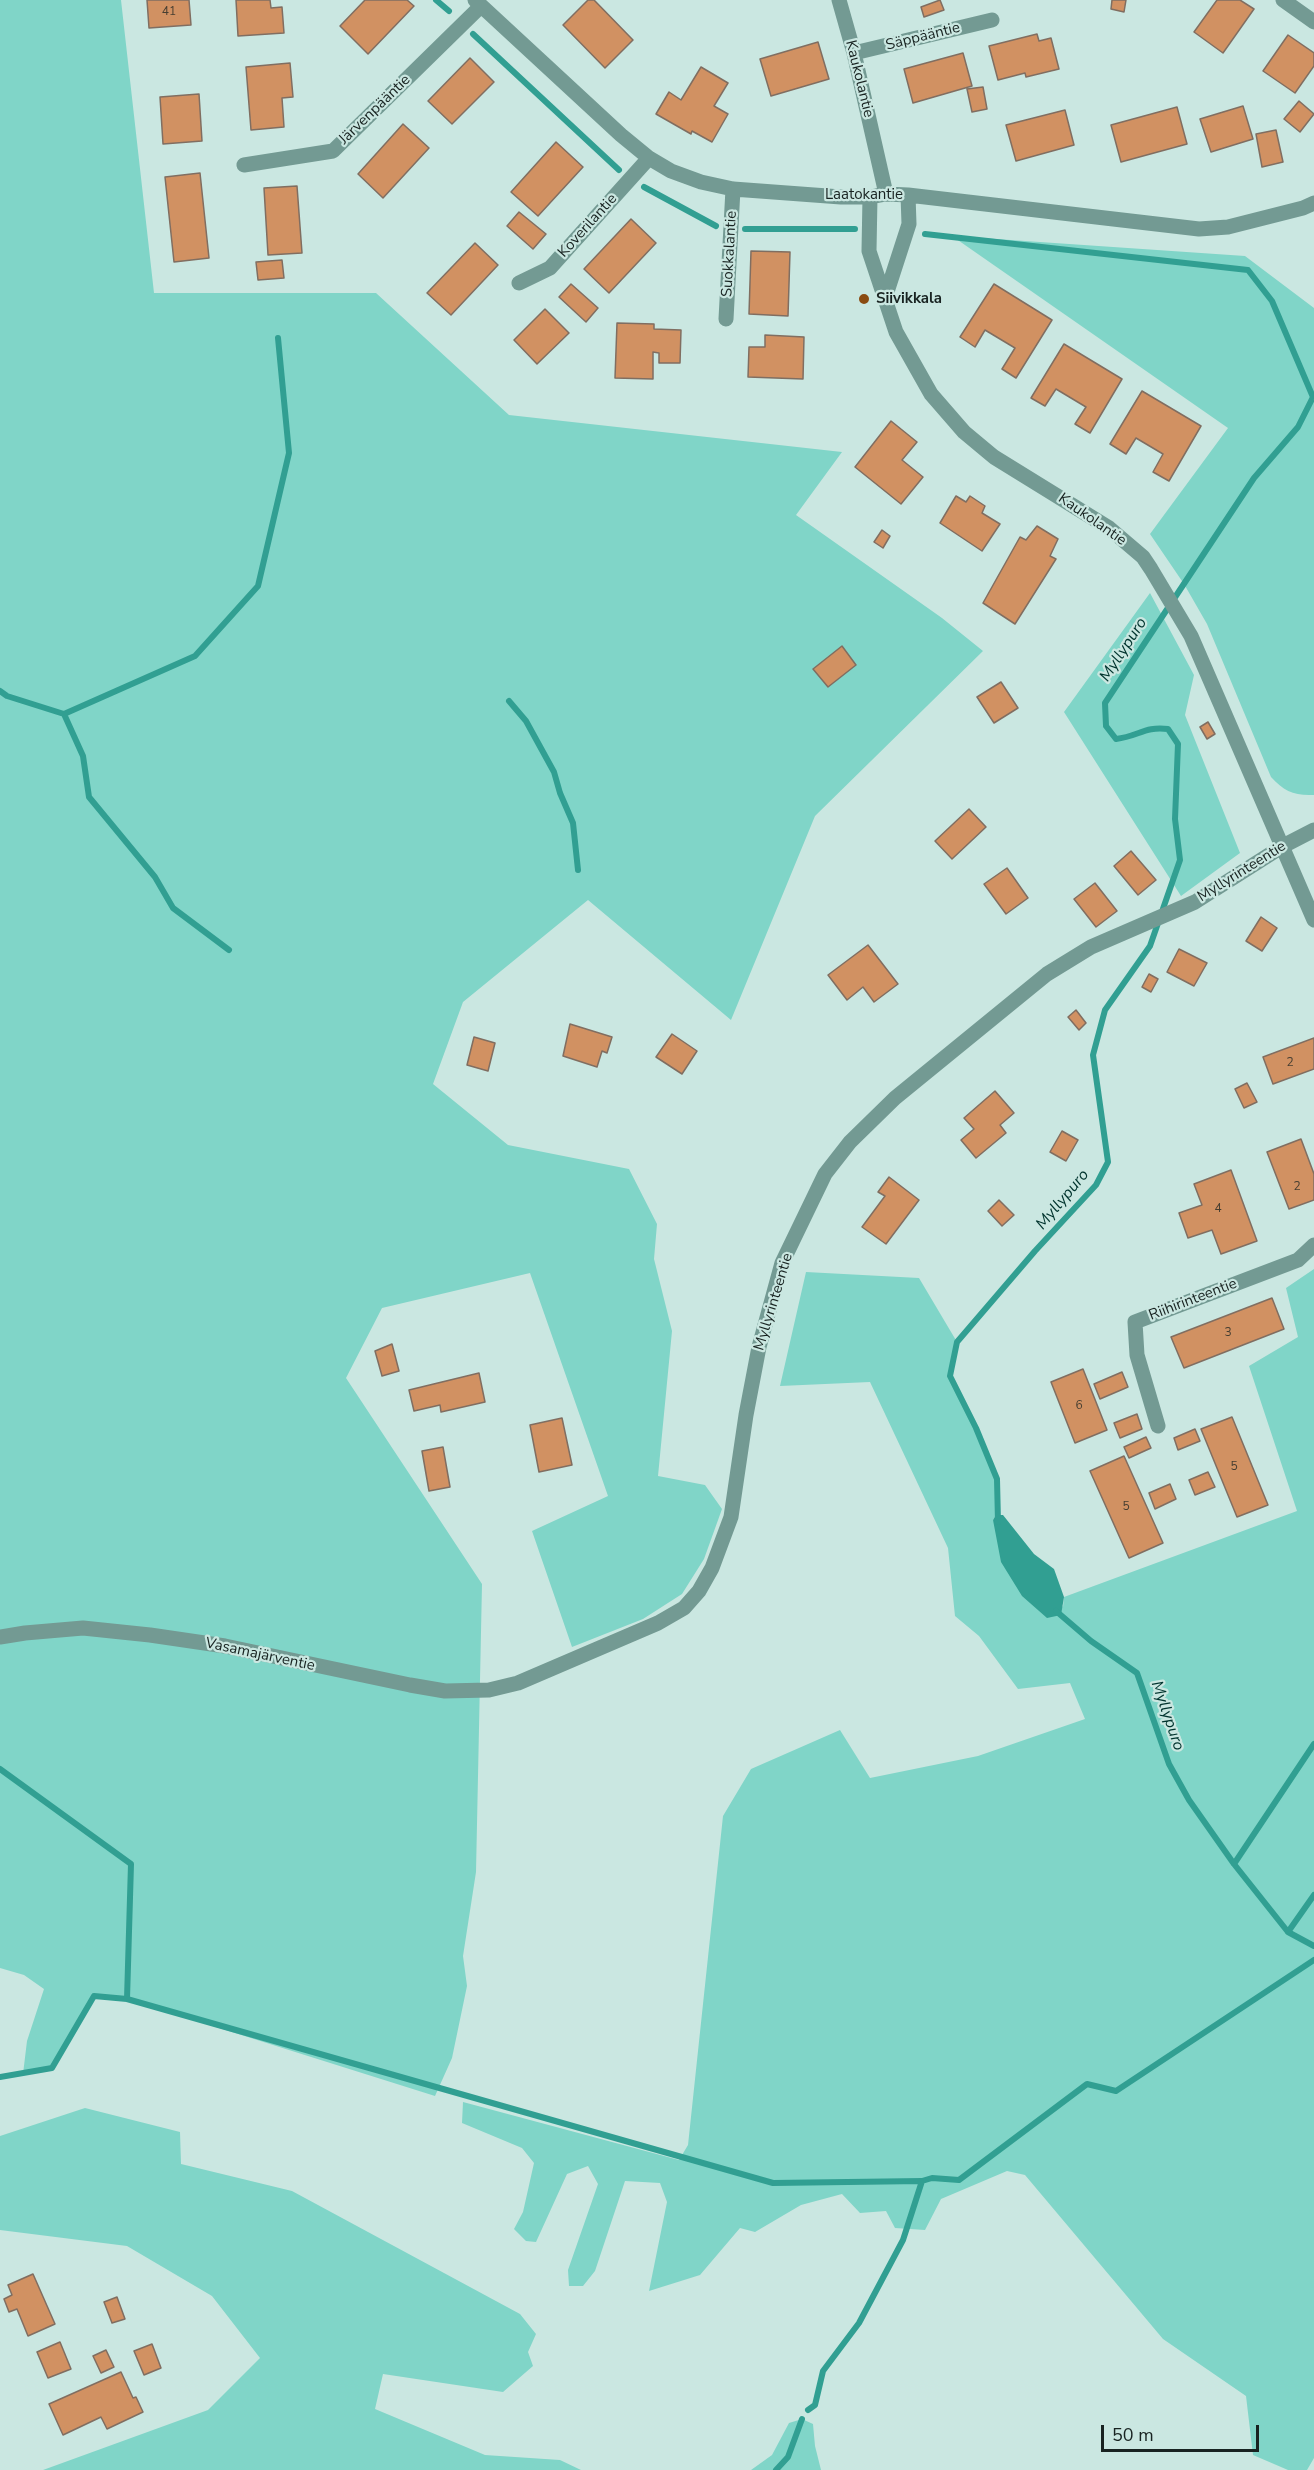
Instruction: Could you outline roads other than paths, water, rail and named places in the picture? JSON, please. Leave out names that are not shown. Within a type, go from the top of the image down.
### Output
[{"type":"street","name":"Kaukolantie","points":[[839,0],[854,53],[886,194]]},
{"type":"street","points":[[1283,0],[1314,22]]},
{"type":"street","name":"Laatokantie","points":[[478,3],[649,158],[671,171],[701,182],[733,189],[841,197],[908,195],[1199,230],[1228,227],[1303,208],[1314,203]]},
{"type":"street","name":"Järvenpääntie","points":[[244,165],[333,151],[478,3]]},
{"type":"street","name":"Säppääntie","points":[[854,53],[992,20]]},
{"type":"street","name":"Koverilantie","points":[[519,283],[550,268],[649,158]]},
{"type":"street","name":"Suokkalantie","points":[[726,318],[733,189]]},
{"type":"street","points":[[885,298],[909,224],[908,195]]},
{"type":"street","name":"Kaukolantie","points":[[870,197],[869,251],[896,332],[931,394],[964,432],[994,457],[1109,528],[1143,557],[1160,580],[1191,636],[1314,920]]},
{"type":"street","name":"Myllyrinteentie","points":[[518,1683],[658,1623],[684,1608],[699,1591],[712,1568],[731,1517],[759,1347],[783,1263],[825,1174],[850,1142],[895,1098],[1047,974],[1091,947],[1170,914],[1210,893],[1283,846],[1314,830]]},
{"type":"street","name":"Riihirinteentie","points":[[1158,1426],[1137,1356],[1135,1322],[1298,1260],[1314,1245]]},
{"type":"street","name":"Vasamajärventie","points":[[0,1637],[83,1628],[225,1646],[367,1678],[445,1691],[489,1690],[518,1683]]},
{"type":"waterway","points":[[436,0],[449,11]]},
{"type":"waterway","points":[[473,34],[619,170]]},
{"type":"waterway","points":[[644,187],[716,226]]},
{"type":"waterway","points":[[745,229],[855,229]]},
{"type":"waterway","points":[[925,234],[1248,270],[1272,301],[1313,397]]},
{"type":"waterway","points":[[0,691],[7,696],[64,714],[195,656],[258,586],[289,453],[278,338]]},
{"type":"waterway","name":"Myllypuro","points":[[998,1522],[997,1479],[976,1428],[950,1376],[957,1342],[1035,1251],[1096,1185],[1108,1162],[1093,1055],[1105,1010],[1150,946],[1180,860],[1175,819],[1178,744],[1168,729],[1160,728],[1116,739],[1106,726],[1105,703],[1254,478],[1298,427],[1314,395]]},
{"type":"waterway","points":[[509,701],[526,721],[554,772],[573,823],[578,870]]},
{"type":"waterway","points":[[64,714],[83,756],[89,797],[155,877],[173,908],[229,950]]},
{"type":"waterway","name":"Myllypuro","points":[[1056,1611],[1091,1641],[1137,1673],[1169,1764],[1189,1800],[1234,1864],[1288,1932],[1314,1946]]},
{"type":"waterway","points":[[1234,1864],[1314,1744]]},
{"type":"waterway","points":[[0,1769],[131,1864],[127,1999]]},
{"type":"waterway","points":[[1288,1932],[1314,1895]]},
{"type":"waterway","points":[[808,2410],[815,2405],[823,2371],[859,2323],[903,2240],[922,2181],[932,2178],[959,2180],[1087,2084],[1116,2091],[1314,1960]]},
{"type":"waterway","points":[[0,2077],[52,2068],[94,1996],[127,1999],[773,2183],[922,2181]]},
{"type":"waterway","points":[[776,2470],[788,2457],[802,2419]]},
{"type":"place","name":"Siivikkala","points":[[864,299]]}]
